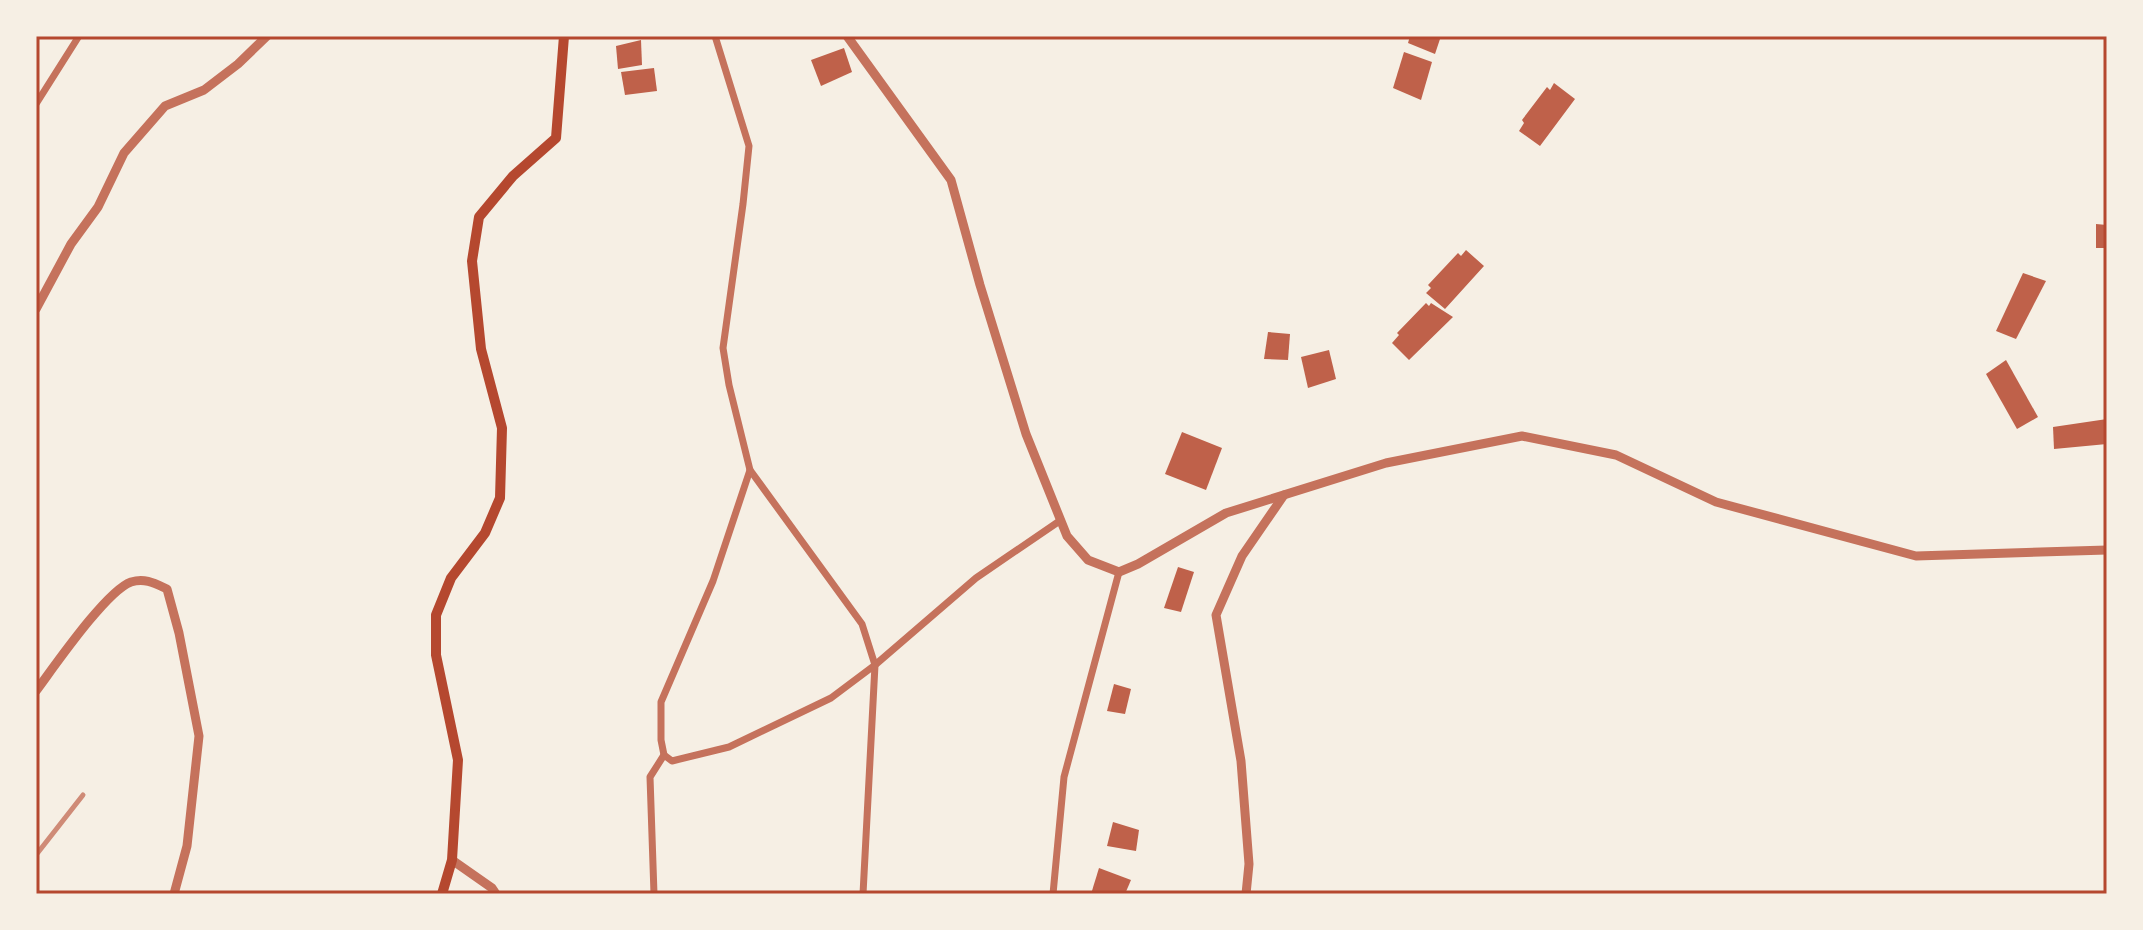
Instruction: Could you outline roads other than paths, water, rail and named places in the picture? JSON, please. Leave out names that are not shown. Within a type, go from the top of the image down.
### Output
[{"type":"main road","points":[[442,894],[452,860],[458,760],[436,655],[436,615],[451,578],[485,533],[500,498],[501,484],[502,428],[481,349],[472,261],[479,217],[513,176],[556,138],[564,36]]},
{"type":"street","points":[[36,104],[79,36]]},
{"type":"street","points":[[36,309],[71,244],[98,207],[124,153],[165,106],[204,90],[267,36]]},
{"type":"street","points":[[715,36],[749,146],[723,348],[750,470],[862,624],[875,665],[863,894]]},
{"type":"street","points":[[847,36],[951,180],[1026,434],[1067,536],[1088,560],[1119,572],[1226,513],[1386,463],[1522,436],[1616,455],[1716,502],[1916,556],[2107,550]]},
{"type":"street","points":[[750,470],[713,581],[661,702],[661,740],[664,755],[672,761],[729,747],[831,698],[875,665],[976,578],[1061,520]]},
{"type":"street","points":[[1246,894],[1249,864],[1241,761],[1216,615],[1242,556],[1284,494]]},
{"type":"street","points":[[1053,894],[1064,777],[1119,572]]},
{"type":"street","points":[[36,691],[103,606],[128,583],[147,579],[167,589],[199,736],[187,846],[174,894]]},
{"type":"street","points":[[654,894],[650,777],[664,755]]},
{"type":"street","points":[[452,860],[496,894]]},
{"type":"railway","points":[[36,855],[83,795]]}]
